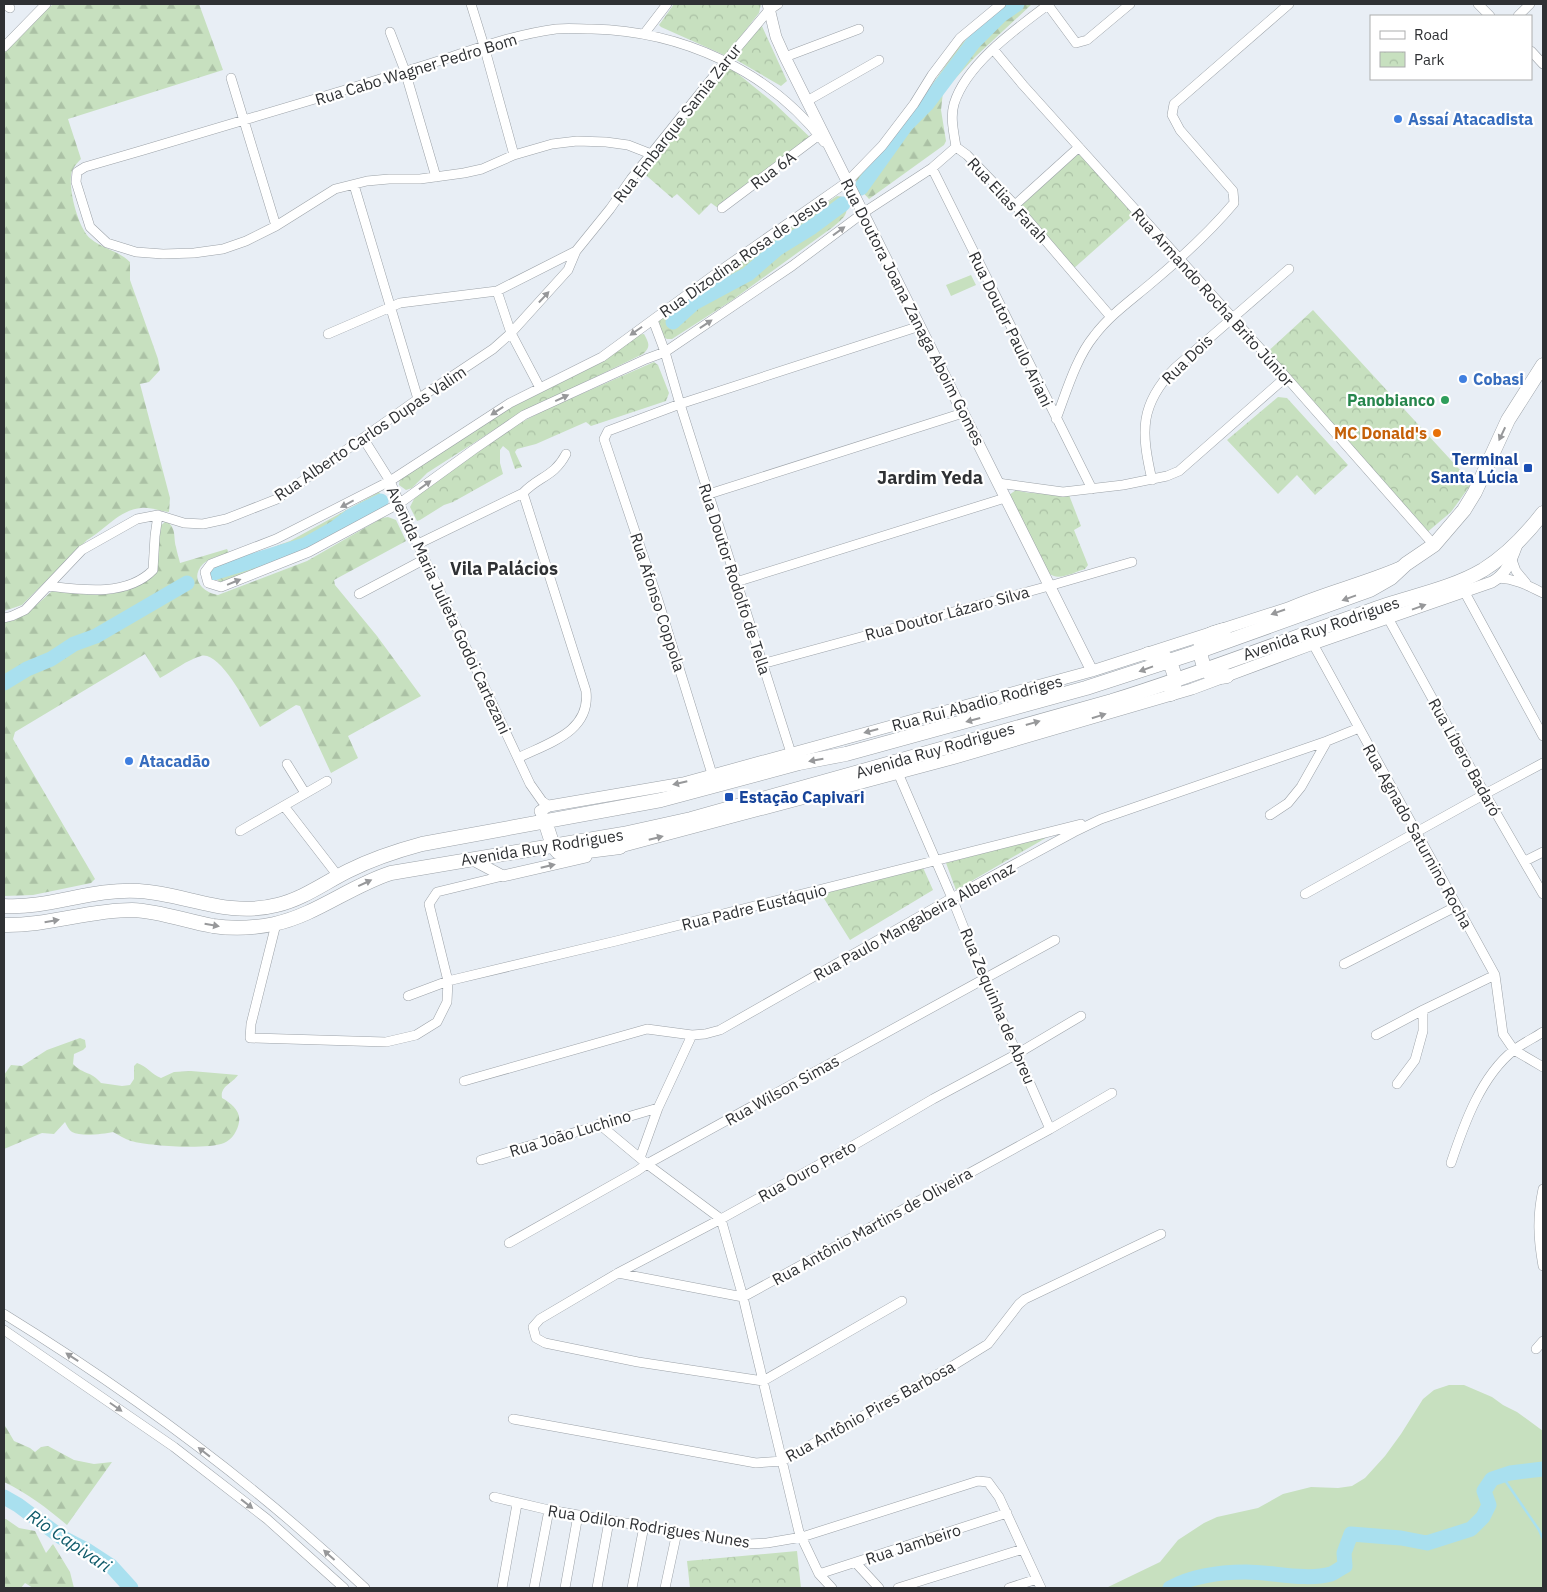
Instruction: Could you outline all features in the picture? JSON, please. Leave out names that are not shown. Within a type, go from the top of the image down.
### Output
[{"type":"main road","name":"Avenida Ruy Rodrigues","points":[[4,906],[25,906],[93,893],[125,891],[150,892],[233,909],[262,908],[289,902],[378,857],[422,844],[545,813],[661,800],[799,763],[846,754],[1086,688],[1200,651],[1370,590],[1391,578],[1406,564],[1434,545],[1454,523],[1475,492],[1508,420],[1543,365]]},
{"type":"main road","name":"Avenida Ruy Rodrigues","points":[[4,925],[36,924],[111,911],[134,910],[222,927],[257,928],[306,914],[376,878],[406,870],[648,829],[691,819],[1112,701],[1379,607],[1457,582],[1482,570],[1518,542],[1543,513]]},
{"type":"main road","points":[[1224,630],[1204,639],[1200,645],[1200,651],[1209,673],[1215,676],[1227,676]]},
{"type":"main road","points":[[1148,654],[1163,655],[1170,661],[1176,680],[1171,694]]},
{"type":"main road","points":[[545,813],[553,846],[558,852],[572,853],[620,848]]},
{"type":"street","points":[[4,47],[46,4]]},
{"type":"street","points":[[470,4],[484,46],[514,155]]},
{"type":"street","points":[[644,34],[667,4]]},
{"type":"street","name":"Rua Dizodina Rosa de Jesus","points":[[400,503],[309,552],[221,587],[208,583],[205,572],[211,564],[276,539],[390,481],[510,403],[602,357],[714,274],[848,182],[882,146],[960,38],[1001,4]]},
{"type":"street","points":[[1048,4],[1076,43],[1087,40],[1130,4]]},
{"type":"street","name":"Rua Elias Farah","points":[[1048,4],[993,48],[974,70],[960,91],[954,105],[953,128],[956,147],[967,155],[1015,205],[1111,317]]},
{"type":"street","points":[[1056,419],[1085,349],[1093,336],[1111,317],[1179,260],[1224,216],[1234,203],[1233,191],[1180,130],[1172,115],[1174,104],[1289,4]]},
{"type":"street","points":[[1478,4],[1489,15]]},
{"type":"street","points":[[1519,15],[1530,4]]},
{"type":"street","name":"Rua Doutora Joana Zanaga Aboim Gomes","points":[[772,6],[776,37],[821,134],[835,156],[1092,671]]},
{"type":"street","name":"Rua Embarque Samia Zarur","points":[[578,249],[651,154],[772,6]]},
{"type":"street","name":"Rua Cabo Wagner Pedro Bom","points":[[276,226],[246,241],[223,249],[194,254],[136,252],[107,243],[90,228],[76,182],[77,172],[85,167],[244,121],[484,46],[558,29],[622,30],[644,34],[671,40],[726,61],[761,82],[821,134]]},
{"type":"street","points":[[785,57],[859,29]]},
{"type":"street","points":[[390,32],[405,71],[436,177]]},
{"type":"street","name":"Rua Armando Rocha Brito Júnior","points":[[993,48],[1023,85],[1286,377],[1434,545]]},
{"type":"street","points":[[1532,52],[1543,64]]},
{"type":"street","points":[[807,101],[879,60]]},
{"type":"street","points":[[232,78],[276,226],[330,192],[377,179],[420,179],[464,173],[552,144],[577,141],[606,142],[628,145],[651,154]]},
{"type":"street","name":"Rua 6A","points":[[722,208],[821,134]]},
{"type":"street","points":[[400,503],[524,415],[646,359],[666,352],[792,266],[863,213],[932,168],[956,147]]},
{"type":"street","points":[[1015,205],[1079,147]]},
{"type":"street","name":"Rua Doutor Paulo Ariani","points":[[932,168],[1092,489]]},
{"type":"street","points":[[354,185],[418,399]]},
{"type":"street","points":[[328,334],[391,306],[416,300],[497,291],[578,249]]},
{"type":"street","name":"Rua Alberto Carlos Dupas Valim","points":[[158,515],[184,523],[203,524],[226,519],[277,499],[418,399],[493,350],[511,333],[568,270],[578,249]]},
{"type":"street","name":"Rua Dois","points":[[1152,480],[1145,441],[1145,424],[1150,401],[1162,381],[1289,269]]},
{"type":"street","points":[[497,291],[511,333],[540,388]]},
{"type":"street","name":"Rua Doutor Rodolfo de Tella","points":[[653,320],[666,352],[708,494],[791,753]]},
{"type":"street","points":[[680,404],[920,326]]},
{"type":"street","points":[[998,483],[1063,492],[1152,480],[1179,471],[1286,377]]},
{"type":"street","name":"Rua Afonso Coppola","points":[[680,404],[608,431],[604,439],[658,600],[712,774]]},
{"type":"street","points":[[708,494],[963,413]]},
{"type":"street","name":"Avenida Maria Julieta Godoi Cartezani","points":[[362,438],[390,481],[530,784],[542,801],[545,813]]},
{"type":"street","points":[[418,544],[523,494],[532,484],[553,472],[566,454]]},
{"type":"street","points":[[518,758],[570,732],[581,718],[587,704],[586,691],[523,494]]},
{"type":"street","points":[[736,582],[1005,498]]},
{"type":"street","points":[[4,618],[25,610],[82,550],[137,519],[158,515],[154,536],[153,570],[145,578],[132,584],[101,591],[48,586]]},
{"type":"street","points":[[1498,578],[1512,560],[1518,542]]},
{"type":"street","points":[[359,594],[425,559]]},
{"type":"street","points":[[1512,560],[1516,571],[1526,583]]},
{"type":"street","name":"Rua Doutor Lázaro Silva","points":[[762,664],[1132,562]]},
{"type":"street","name":"Rua Rui Abadio Rodriges","points":[[545,813],[712,774],[1092,671],[1204,634],[1224,630],[1372,578],[1406,564]]},
{"type":"street","points":[[276,924],[251,1024],[250,1038],[386,1042],[416,1035],[437,1022],[447,1002],[448,981],[429,904],[437,892],[620,848],[744,815],[1042,733],[1192,689],[1498,578],[1526,583],[1543,593]]},
{"type":"street","points":[[1464,591],[1543,736]]},
{"type":"street","name":"Rua Líbero Badaró","points":[[1388,618],[1485,794],[1543,894]]},
{"type":"street","name":"Rua Agnado Saturnino Rocha","points":[[1313,644],[1495,975],[1503,1034],[1514,1050]]},
{"type":"street","name":"Rua Paulo Mangabeira Albernaz","points":[[464,1081],[647,1029],[692,1035],[720,1030],[952,898],[1101,819],[1327,741],[1359,728]]},
{"type":"street","points":[[1270,815],[1288,803],[1301,787],[1327,741]]},
{"type":"street","points":[[1304,894],[1543,763]]},
{"type":"street","points":[[287,764],[305,793]]},
{"type":"street","name":"Rua Zequinha de Abreu","points":[[898,773],[937,861],[984,979],[1050,1129]]},
{"type":"street","points":[[240,831],[327,781]]},
{"type":"street","points":[[284,806],[338,876]]},
{"type":"street","name":"Rua Padre Eustáquio","points":[[408,996],[448,981],[626,939],[1101,819]]},
{"type":"street","points":[[1525,861],[1543,852]]},
{"type":"street","points":[[471,859],[504,876]]},
{"type":"street","points":[[1344,964],[1457,906]]},
{"type":"street","name":"Rua Wilson Simas","points":[[509,1243],[637,1172],[644,1161],[1055,940]]},
{"type":"street","points":[[1376,1035],[1495,975]]},
{"type":"street","points":[[1397,1084],[1415,1060],[1422,1031],[1423,1010]]},
{"type":"street","name":"Rua Ouro Preto","points":[[762,1381],[638,1362],[545,1343],[536,1338],[533,1327],[540,1319],[618,1273],[721,1219],[1082,1016]]},
{"type":"street","points":[[1451,1163],[1480,1092],[1494,1070],[1514,1050],[1543,1032]]},
{"type":"street","points":[[644,1161],[658,1108],[692,1035]]},
{"type":"street","points":[[1514,1050],[1543,1067]]},
{"type":"street","name":"Rua Antônio Martins de Oliveira","points":[[743,1297],[1050,1129],[1112,1093]]},
{"type":"street","name":"Rua João Luchino","points":[[482,1160],[658,1108]]},
{"type":"street","points":[[599,1124],[644,1161],[721,1219],[743,1297],[762,1381],[802,1537],[819,1574],[832,1588]]},
{"type":"street","points":[[1543,1189],[1538,1211],[1539,1241],[1543,1266]]},
{"type":"street","name":"Rua Antônio Pires Barbosa","points":[[513,1420],[756,1464],[782,1461],[988,1344],[1025,1299],[1161,1234]]},
{"type":"street","points":[[618,1273],[743,1297]]},
{"type":"street","points":[[762,1381],[902,1301]]},
{"type":"street","points":[[4,1314],[99,1375],[182,1435],[276,1507],[365,1588]]},
{"type":"street","points":[[4,1330],[174,1447],[267,1519],[344,1588]]},
{"type":"street","points":[[1536,1349],[1543,1341]]},
{"type":"street","name":"Rua Odilon Rodrigues Nunes","points":[[494,1497],[517,1504],[549,1510],[748,1544],[802,1537],[978,1481],[988,1482],[999,1497],[1007,1513]]},
{"type":"street","points":[[502,1588],[517,1504]]},
{"type":"street","points":[[534,1588],[549,1510]]},
{"type":"street","points":[[1007,1513],[1041,1588]]},
{"type":"street","name":"Rua Jambeiro","points":[[819,1574],[1007,1513]]},
{"type":"street","points":[[565,1588],[578,1515]]},
{"type":"street","points":[[597,1588],[609,1521]]},
{"type":"street","points":[[632,1588],[644,1526]]},
{"type":"street","points":[[665,1588],[676,1532]]},
{"type":"street","points":[[898,1588],[1023,1549]]},
{"type":"street","points":[[856,1563],[879,1588]]},
{"type":"street","points":[[1009,1588],[1037,1579]]},
{"type":"green space","points":[[54,4],[199,4],[223,70],[68,119],[81,159],[73,169],[71,178],[72,196],[78,217],[86,234],[91,239],[130,262],[130,280],[158,359],[160,370],[149,382],[140,384],[170,498],[169,512],[141,508],[119,516],[87,540],[22,605],[4,611],[4,53],[44,10]]},
{"type":"green space","points":[[674,4],[761,4],[759,13],[726,55],[724,55],[659,25]]},
{"type":"green space","points":[[1007,4],[1032,4],[975,57],[943,92],[941,110],[946,141],[944,145],[869,199],[857,186],[856,178],[917,106],[960,45]]},
{"type":"green space","points":[[761,24],[787,81],[781,86],[733,58]]},
{"type":"green space","points":[[726,64],[774,103],[815,142],[722,211],[711,203],[699,215],[677,194],[672,198],[640,170]]},
{"type":"green space","points":[[1080,151],[1136,213],[1073,269],[1017,206]]},
{"type":"green space","points":[[837,196],[843,197],[847,211],[844,217],[833,227],[731,301],[672,339],[662,336],[659,321],[761,246]]},
{"type":"green space","points":[[971,275],[976,285],[951,296],[946,285]]},
{"type":"green space","points":[[1313,310],[1472,483],[1451,512],[1425,534],[1265,354]]},
{"type":"green space","points":[[644,334],[648,345],[643,354],[519,414],[427,473],[412,488],[406,490],[399,485],[400,477],[508,408],[637,335]]},
{"type":"green space","points":[[654,362],[658,365],[669,393],[666,401],[591,426],[586,422],[536,444],[517,449],[515,452],[522,467],[515,469],[509,451],[503,446],[500,450],[500,463],[503,474],[417,521],[410,507],[414,499],[432,483],[520,423],[547,409]]},
{"type":"green space","points":[[1278,397],[1287,398],[1348,465],[1315,495],[1297,475],[1278,494],[1227,440]]},
{"type":"green space","points":[[1016,490],[1029,493],[1069,495],[1081,526],[1074,530],[1088,565],[1085,569],[1057,577],[1049,573],[1009,495]]},
{"type":"green space","points":[[379,492],[387,503],[319,542],[221,583],[215,578],[214,571],[219,567],[290,541]]},
{"type":"green space","points":[[388,517],[396,520],[406,541],[334,580],[335,585],[377,636],[421,696],[348,736],[358,758],[331,773],[300,706],[296,705],[260,727],[243,696],[217,662],[209,657],[201,656],[160,678],[145,654],[15,732],[13,739],[95,879],[91,883],[33,895],[4,896],[4,621],[12,620],[32,609],[52,591],[107,594],[132,588],[144,582],[156,573],[159,527],[166,521],[173,529],[180,563],[227,549],[229,553],[212,558],[203,564],[197,574],[203,588],[212,594],[218,595],[307,561],[382,518]]},
{"type":"green space","points":[[1051,835],[956,890],[946,863]]},
{"type":"green space","points":[[920,861],[933,890],[850,940],[818,889]]},
{"type":"green space","points":[[80,1038],[85,1040],[86,1047],[74,1054],[73,1064],[101,1083],[122,1086],[130,1085],[134,1079],[134,1066],[137,1063],[161,1078],[174,1072],[191,1071],[238,1075],[225,1088],[222,1094],[222,1098],[237,1111],[239,1118],[236,1131],[227,1142],[215,1145],[191,1147],[164,1146],[131,1141],[113,1132],[92,1135],[76,1134],[70,1130],[65,1122],[54,1134],[42,1133],[4,1149],[4,1075],[11,1065],[22,1066],[47,1050]]},
{"type":"green space","points":[[1449,1385],[1464,1385],[1492,1397],[1543,1431],[1543,1588],[1106,1588],[1160,1562],[1178,1540],[1217,1517],[1258,1508],[1283,1494],[1311,1487],[1338,1488],[1352,1486],[1365,1478],[1385,1456],[1423,1399],[1434,1390]]},
{"type":"green space","points":[[4,1424],[14,1441],[35,1452],[41,1447],[48,1446],[74,1460],[94,1464],[112,1462],[67,1525],[37,1501],[4,1482]]},
{"type":"green space","points":[[4,1519],[19,1528],[35,1531],[46,1553],[53,1544],[70,1572],[74,1588],[33,1588],[25,1583],[21,1588],[4,1588]]},
{"type":"green space","points":[[797,1551],[801,1588],[690,1588],[687,1561]]},
{"type":"waterway","points":[[861,188],[906,125],[927,104],[973,43],[1001,15],[1017,4]]},
{"type":"waterway","points":[[673,322],[694,303],[748,274],[778,248],[812,227],[843,204]]},
{"type":"waterway","points":[[213,573],[305,545],[335,528],[351,516],[381,501]]},
{"type":"waterway","points":[[4,683],[27,669],[51,659],[74,644],[96,636],[187,583]]},
{"type":"waterway","points":[[1170,1588],[1206,1575],[1226,1573],[1256,1572],[1311,1577],[1331,1574],[1345,1566],[1344,1553],[1351,1534],[1401,1538],[1427,1543],[1471,1529],[1483,1517],[1489,1505],[1484,1491],[1492,1479],[1510,1473],[1543,1469]]},
{"type":"waterway","points":[[1502,1476],[1539,1530],[1543,1539]]},
{"type":"waterway","name":"Rio Capivari","points":[[4,1497],[61,1537],[111,1566],[131,1588]]},
{"type":"place","name":"Assaí Atacadista","points":[[1398,119]]},
{"type":"place","name":"Cobasi","points":[[1463,379]]},
{"type":"place","name":"Panobianco","points":[[1445,400]]},
{"type":"place","name":"MC Donald's","points":[[1437,433]]},
{"type":"place","name":"Terminal Santa Lúcia","points":[[1528,468]]},
{"type":"place","name":"Atacadão","points":[[129,761]]},
{"type":"place","name":"Estação Capivari","points":[[729,797]]},
{"type":"district","name":"Jardim Yeda","points":[[930,478]]},
{"type":"district","name":"Vila Palácios","points":[[504,569]]}]
